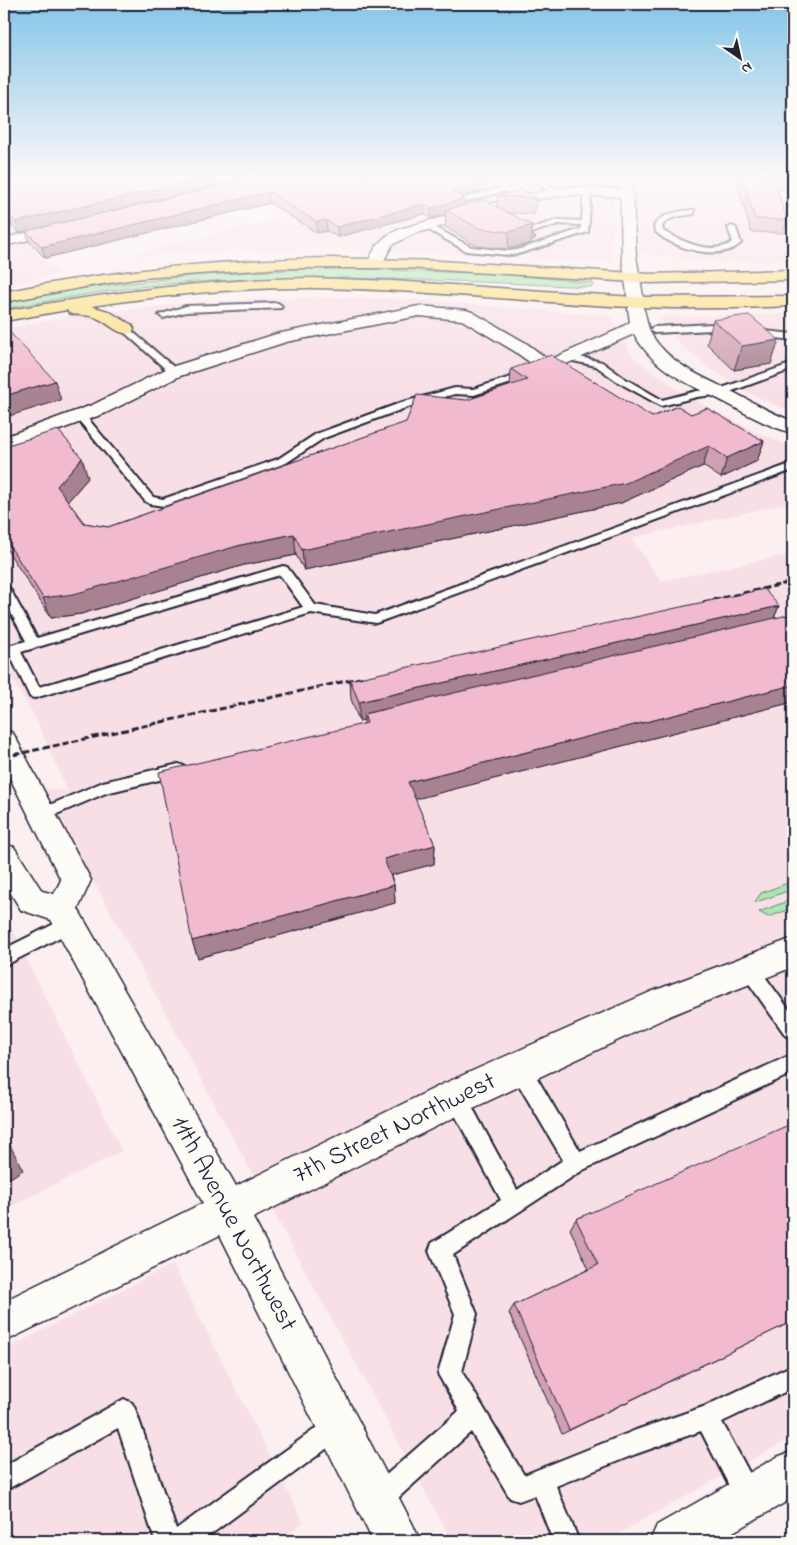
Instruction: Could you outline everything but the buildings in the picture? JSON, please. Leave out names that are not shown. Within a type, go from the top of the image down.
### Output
[{"type":"main road","points":[[4,297],[68,284],[140,274],[255,266],[376,263],[632,278],[793,275]]},
{"type":"main road","points":[[4,316],[125,296],[236,286],[312,283],[381,285],[636,302],[793,301]]},
{"type":"main road","points":[[44,309],[89,310],[105,314],[126,329],[129,312],[133,305],[173,291]]},
{"type":"street","points":[[376,263],[380,251]]},
{"type":"street","points":[[629,251],[636,302],[637,326],[656,352],[690,378],[763,415],[793,427]]},
{"type":"street","points":[[636,302],[654,330],[720,392]]},
{"type":"street","points":[[4,444],[81,417],[128,396],[174,372],[282,338],[363,320],[419,311],[466,315],[548,367],[585,349],[618,337],[637,326]]},
{"type":"street","points":[[520,348],[539,352],[585,349]]},
{"type":"street","points":[[4,740],[76,880],[66,917],[32,901],[4,856]]},
{"type":"street","name":"11th Avenue Northwest","points":[[66,917],[228,1210],[397,1541]]},
{"type":"street","name":"7th Street Northwest","points":[[4,1322],[456,1097],[660,1004],[793,952]]},
{"type":"street","points":[[674,1541],[793,1473]]},
{"type":"lane","points":[[483,251],[508,253],[515,251]]},
{"type":"lane","points":[[163,316],[186,309],[278,306]]},
{"type":"lane","points":[[654,330],[713,328],[789,337],[793,345]]},
{"type":"lane","points":[[126,329],[174,372]]},
{"type":"lane","points":[[568,358],[599,364],[621,380],[661,403],[697,394],[720,392],[793,366]]},
{"type":"lane","points":[[81,417],[148,498],[154,502],[164,503],[282,461],[320,436],[415,402],[455,391],[474,392],[548,367]]},
{"type":"lane","points":[[311,609],[282,570],[9,651],[35,693],[311,609],[376,619],[793,466]]},
{"type":"lane","points":[[4,589],[34,644]]},
{"type":"lane","points":[[43,814],[103,788],[190,768]]},
{"type":"lane","points":[[4,958],[66,917]]},
{"type":"lane","points":[[749,969],[793,1030]]},
{"type":"lane","points":[[793,1063],[576,1163],[440,1251],[466,1314],[450,1374],[519,1489],[636,1442],[707,1417],[793,1376]]},
{"type":"lane","points":[[520,1068],[576,1163]]},
{"type":"lane","points":[[456,1097],[514,1204]]},
{"type":"lane","points":[[4,1479],[124,1411],[168,1541]]},
{"type":"lane","points":[[376,1500],[474,1414]]},
{"type":"lane","points":[[707,1417],[749,1498]]},
{"type":"lane","points":[[181,1541],[338,1426]]},
{"type":"lane","points":[[541,1480],[566,1541]]},
{"type":"shaded area","points":[[4,251],[35,251],[58,273],[4,287]]},
{"type":"shaded area","points":[[146,251],[223,251],[127,256]]},
{"type":"shaded area","points":[[400,251],[612,251],[612,262]]},
{"type":"shaded area","points":[[639,251],[793,251],[793,259],[723,263],[639,253]]},
{"type":"shaded area","points":[[317,297],[403,299],[610,316],[633,357],[688,397],[756,432],[793,447],[793,502],[631,538],[661,581],[793,554],[793,1437],[605,1541],[452,1541],[43,788],[68,792],[35,717],[4,666],[4,330],[71,316],[177,304]]},
{"type":"shaded area","points":[[793,314],[793,412],[755,396],[711,369],[679,343],[659,317]]},
{"type":"shaded area","points":[[4,910],[25,957],[122,1151],[4,1210]]},
{"type":"shaded area","points":[[173,1264],[303,1522],[281,1541],[4,1541],[4,1350]]},
{"type":"green space","points":[[324,268],[504,274],[593,283],[592,287],[327,278],[221,280],[127,289],[4,309],[4,304],[52,292],[190,276]]},
{"type":"green space","points":[[793,881],[793,889],[754,903],[761,893]]},
{"type":"green space","points":[[793,899],[793,908],[768,917],[759,912]]},
{"type":"railway","points":[[703,602],[793,582]]},
{"type":"railway","points":[[4,757],[364,677]]}]
